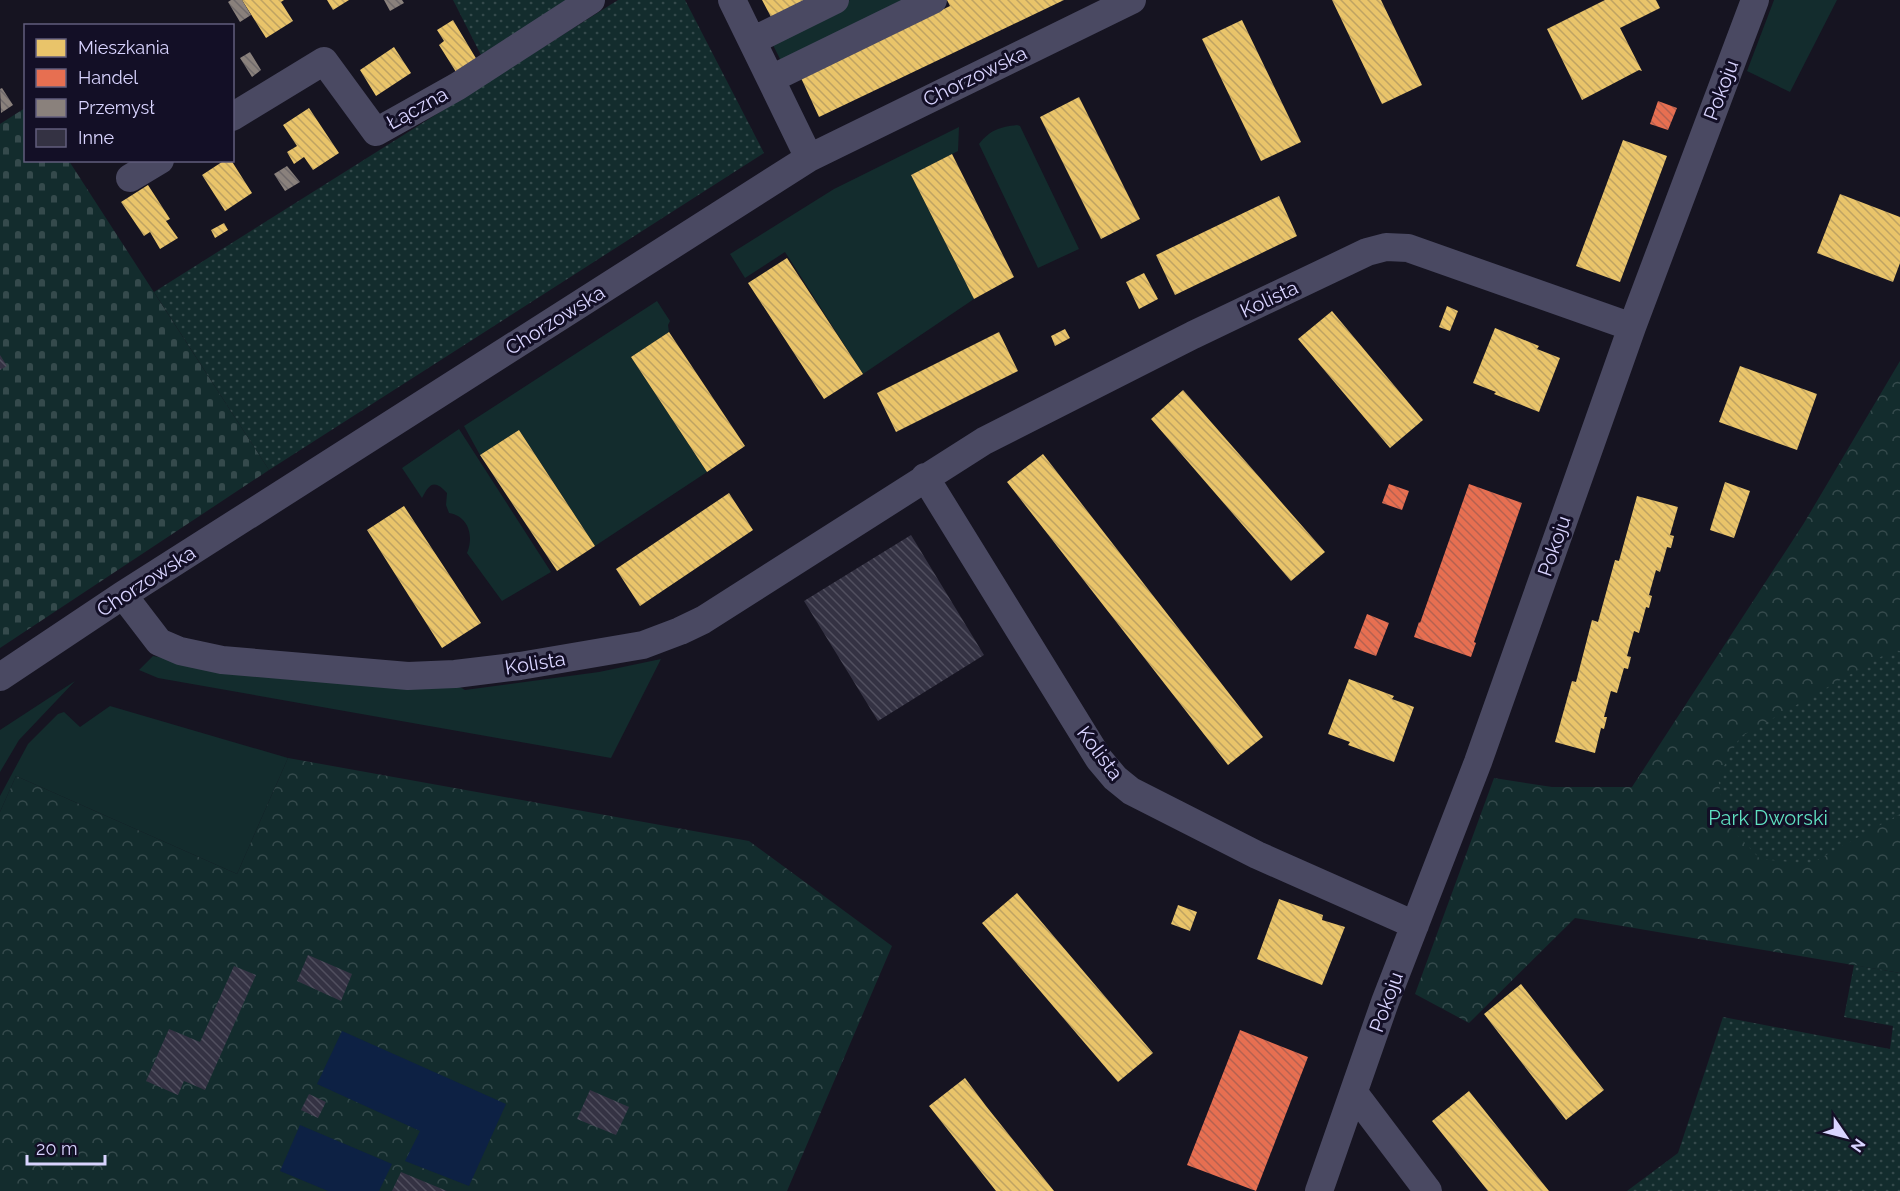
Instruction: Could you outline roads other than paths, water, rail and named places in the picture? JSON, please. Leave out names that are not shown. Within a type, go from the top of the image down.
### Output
[{"type":"street","name":"Łączna","points":[[234,116],[324,61],[376,132],[458,86],[591,0]]},
{"type":"street","points":[[732,0],[809,159]]},
{"type":"street","points":[[752,41],[835,0]]},
{"type":"street","points":[[771,79],[933,0]]},
{"type":"street","name":"Pokoju","points":[[1319,1191],[1385,1002],[1478,762],[1632,327],[1755,0]]},
{"type":"street","name":"Chorzowska","points":[[0,677],[123,595],[809,159],[1119,3]]},
{"type":"street","points":[[130,178],[157,162]]},
{"type":"street","name":"Kolista","points":[[123,595],[159,642],[180,651],[222,660],[408,676],[455,674],[520,666],[643,645],[703,620],[984,441],[1193,335],[1367,252],[1386,247],[1408,248],[1632,327]]},
{"type":"street","name":"Kolista","points":[[925,477],[1099,759],[1115,778],[1131,791],[1257,855],[1415,925]]},
{"type":"street","points":[[1354,1093],[1428,1191]]},
{"type":"water","points":[[342,1031],[506,1104],[469,1186],[405,1161],[420,1131],[317,1084]]},
{"type":"water","points":[[300,1125],[392,1164],[379,1191],[328,1191],[280,1171]]},
{"type":"park label","name":"Park Dworski","points":[[1768,818]]}]
